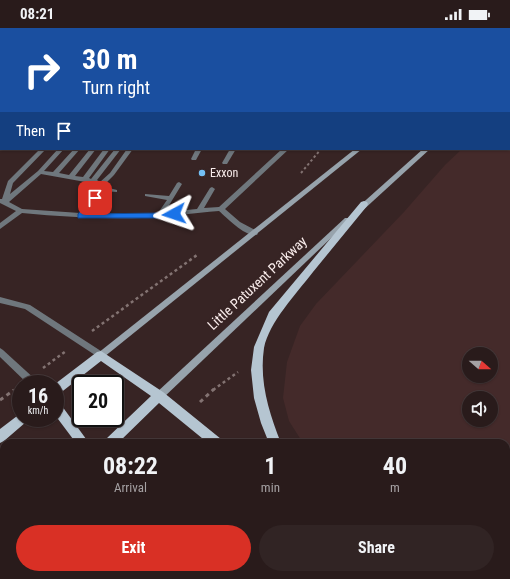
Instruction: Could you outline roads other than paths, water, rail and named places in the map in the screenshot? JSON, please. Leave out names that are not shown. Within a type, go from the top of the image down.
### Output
[{"type":"main road","points":[[64,384],[358,150]]},
{"type":"main road","name":"Little Patuxent Parkway","points":[[114,439],[364,204],[426,150]]},
{"type":"main road","points":[[273,439],[266,423],[260,398],[257,370],[259,347],[273,315],[364,204]]},
{"type":"main road","points":[[101,355],[159,396],[212,439]]},
{"type":"main road","points":[[64,418],[80,439]]},
{"type":"main road","points":[[0,437],[12,427]]},
{"type":"street","points":[[3,202],[10,182],[42,150]]},
{"type":"street","points":[[3,202],[40,172],[60,150]]},
{"type":"street","points":[[55,174],[76,150]]},
{"type":"street","points":[[71,177],[91,150]]},
{"type":"street","points":[[84,179],[106,150]]},
{"type":"street","points":[[93,181],[117,150]]},
{"type":"street","points":[[81,216],[129,150]]},
{"type":"street","points":[[194,159],[198,150]]},
{"type":"street","points":[[225,163],[232,150]]},
{"type":"street","points":[[3,202],[21,211],[81,216],[160,215],[221,209],[285,150]]},
{"type":"street","points":[[40,172],[93,181],[102,187],[115,191]]},
{"type":"street","points":[[160,215],[179,184]]},
{"type":"street","points":[[200,210],[212,189]]},
{"type":"street","points":[[147,196],[171,198]]},
{"type":"street","points":[[221,209],[238,224],[254,233]]},
{"type":"street","points":[[0,228],[21,211]]},
{"type":"street","points":[[0,300],[27,307],[101,355]]},
{"type":"street","points":[[0,352],[24,375]]},
{"type":"place","name":"Exxon","points":[[202,173]]}]
